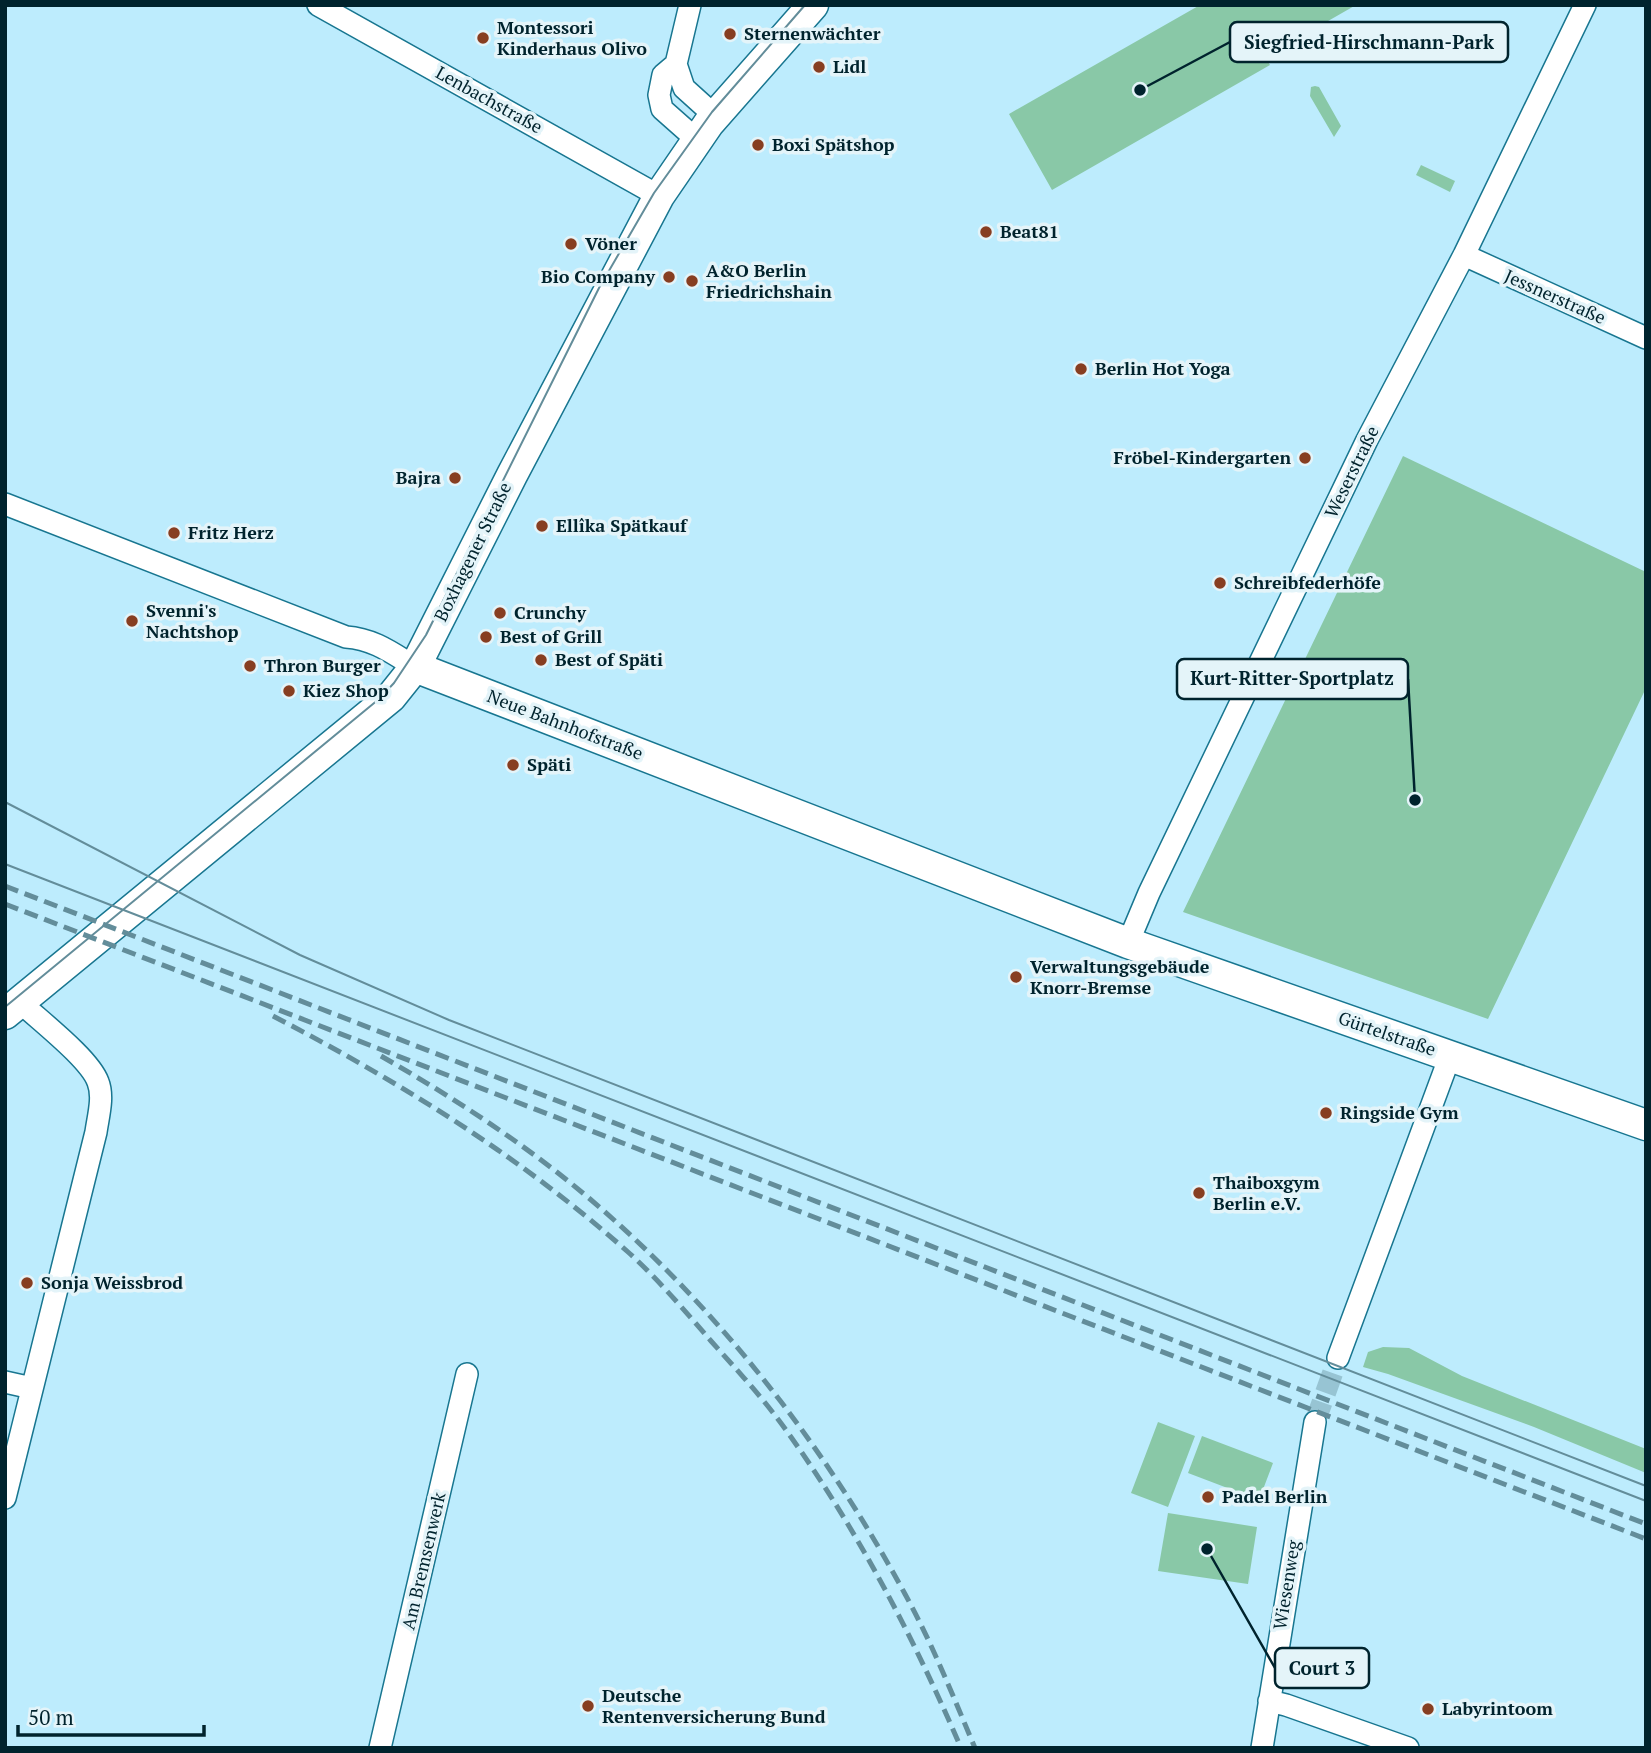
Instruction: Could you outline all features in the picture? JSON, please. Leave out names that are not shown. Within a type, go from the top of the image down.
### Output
[{"type":"main road","name":"Boxhagener Straße","points":[[10,1001],[391,697],[415,667],[496,505],[659,196],[715,116],[813,5]]},
{"type":"main road","name":"Neue Bahnhofstraße","points":[[415,667],[1128,943]]},
{"type":"main road","name":"Gürtelstraße","points":[[1128,943],[1646,1125]]},
{"type":"street","name":"Lenbachstraße","points":[[318,5],[659,196]]},
{"type":"street","points":[[690,5],[676,64],[684,88],[715,116]]},
{"type":"street","name":"Weserstraße","points":[[1128,943],[1149,893],[1363,450],[1464,255],[1585,5]]},
{"type":"street","points":[[676,64],[663,75],[660,102],[662,109],[697,140]]},
{"type":"street","name":"Jessnerstraße","points":[[1464,255],[1646,338]]},
{"type":"street","name":"Neue Bahnhofstraße","points":[[5,504],[346,637],[362,638],[387,648],[415,667]]},
{"type":"street","points":[[5,1498],[96,1132],[100,1102],[99,1082],[85,1063],[10,1001]]},
{"type":"street","points":[[1338,1358],[1450,1056]]},
{"type":"street","name":"Am Bremsenwerk","points":[[380,1748],[467,1374]]},
{"type":"street","points":[[5,1382],[32,1388]]},
{"type":"street","name":"Wiesenweg","points":[[1262,1748],[1315,1422]]},
{"type":"street","points":[[1269,1701],[1286,1704],[1408,1748]]},
{"type":"green space","points":[[1200,5],[1356,5],[1265,57],[1270,65],[1052,190],[1009,114]]},
{"type":"green space","points":[[1311,87],[1319,87],[1341,126],[1334,137],[1310,96]]},
{"type":"green space","points":[[1421,165],[1455,181],[1450,192],[1416,175]]},
{"type":"green space","points":[[1403,456],[1646,572],[1646,688],[1488,1019],[1183,912]]},
{"type":"green space","points":[[1383,1347],[1409,1348],[1462,1376],[1646,1449],[1646,1473],[1534,1427],[1363,1367],[1368,1352]]},
{"type":"green space","points":[[1158,1422],[1195,1436],[1168,1507],[1131,1493]]},
{"type":"green space","points":[[1202,1436],[1273,1463],[1259,1500],[1188,1473]]},
{"type":"green space","points":[[1168,1513],[1257,1527],[1248,1584],[1158,1571]]},
{"type":"tunnel","points":[[1315,1422],[1338,1358]]},
{"type":"tram line","points":[[5,1007],[379,699],[394,683],[426,635],[599,288],[654,193],[712,112],[805,5]]},
{"type":"tram line","points":[[5,802],[300,955],[449,1020],[1646,1486]]},
{"type":"tram line","points":[[5,864],[1646,1501]]},
{"type":"railway","points":[[5,886],[1646,1524]]},
{"type":"railway","points":[[5,904],[1646,1539]]},
{"type":"railway","points":[[273,1016],[367,1067],[502,1153],[587,1217],[661,1284],[759,1395],[812,1467],[882,1584],[961,1748]]},
{"type":"railway","points":[[381,1056],[489,1123],[590,1199],[637,1241],[725,1333],[804,1433],[874,1539],[924,1631],[975,1748]]},
{"type":"place","name":"Sternenwächter","points":[[730,34]]},
{"type":"place","name":"Montessori Kinderhaus Olivo","points":[[483,38]]},
{"type":"place","name":"Lidl","points":[[819,67]]},
{"type":"place","name":"Siegfried-Hirschmann-Park","points":[[1140,90]]},
{"type":"place","name":"Boxi Spätshop","points":[[758,145]]},
{"type":"place","name":"Beat81","points":[[986,232]]},
{"type":"place","name":"Vöner","points":[[571,244]]},
{"type":"place","name":"Bio Company","points":[[669,277]]},
{"type":"place","name":"A&O Berlin Friedrichshain","points":[[692,281]]},
{"type":"place","name":"Berlin Hot Yoga","points":[[1081,369]]},
{"type":"place","name":"Fröbel-Kindergarten","points":[[1305,458]]},
{"type":"place","name":"Bajra","points":[[455,478]]},
{"type":"place","name":"Ellîka Spätkauf","points":[[542,526]]},
{"type":"place","name":"Fritz Herz","points":[[174,533]]},
{"type":"place","name":"Schreibfederhöfe","points":[[1220,583]]},
{"type":"place","name":"Crunchy","points":[[500,613]]},
{"type":"place","name":"Svenni's Nachtshop","points":[[132,621]]},
{"type":"place","name":"Best of Grill","points":[[486,637]]},
{"type":"place","name":"Best of Späti","points":[[541,660]]},
{"type":"place","name":"Thron Burger","points":[[250,666]]},
{"type":"place","name":"Kiez Shop","points":[[289,691]]},
{"type":"place","name":"Späti","points":[[513,765]]},
{"type":"place","name":"Kurt-Ritter-Sportplatz","points":[[1415,800]]},
{"type":"place","name":"Verwaltungsgebäude Knorr-Bremse","points":[[1016,977]]},
{"type":"place","name":"Ringside Gym","points":[[1326,1113]]},
{"type":"place","name":"Thaiboxgym Berlin e.V.","points":[[1199,1193]]},
{"type":"place","name":"Sonja Weissbrod","points":[[27,1283]]},
{"type":"place","name":"Padel Berlin","points":[[1208,1497]]},
{"type":"place","name":"Court 3","points":[[1207,1549]]},
{"type":"place","name":"Deutsche Rentenversicherung Bund","points":[[588,1706]]},
{"type":"place","name":"Labyrintoom","points":[[1428,1709]]}]
